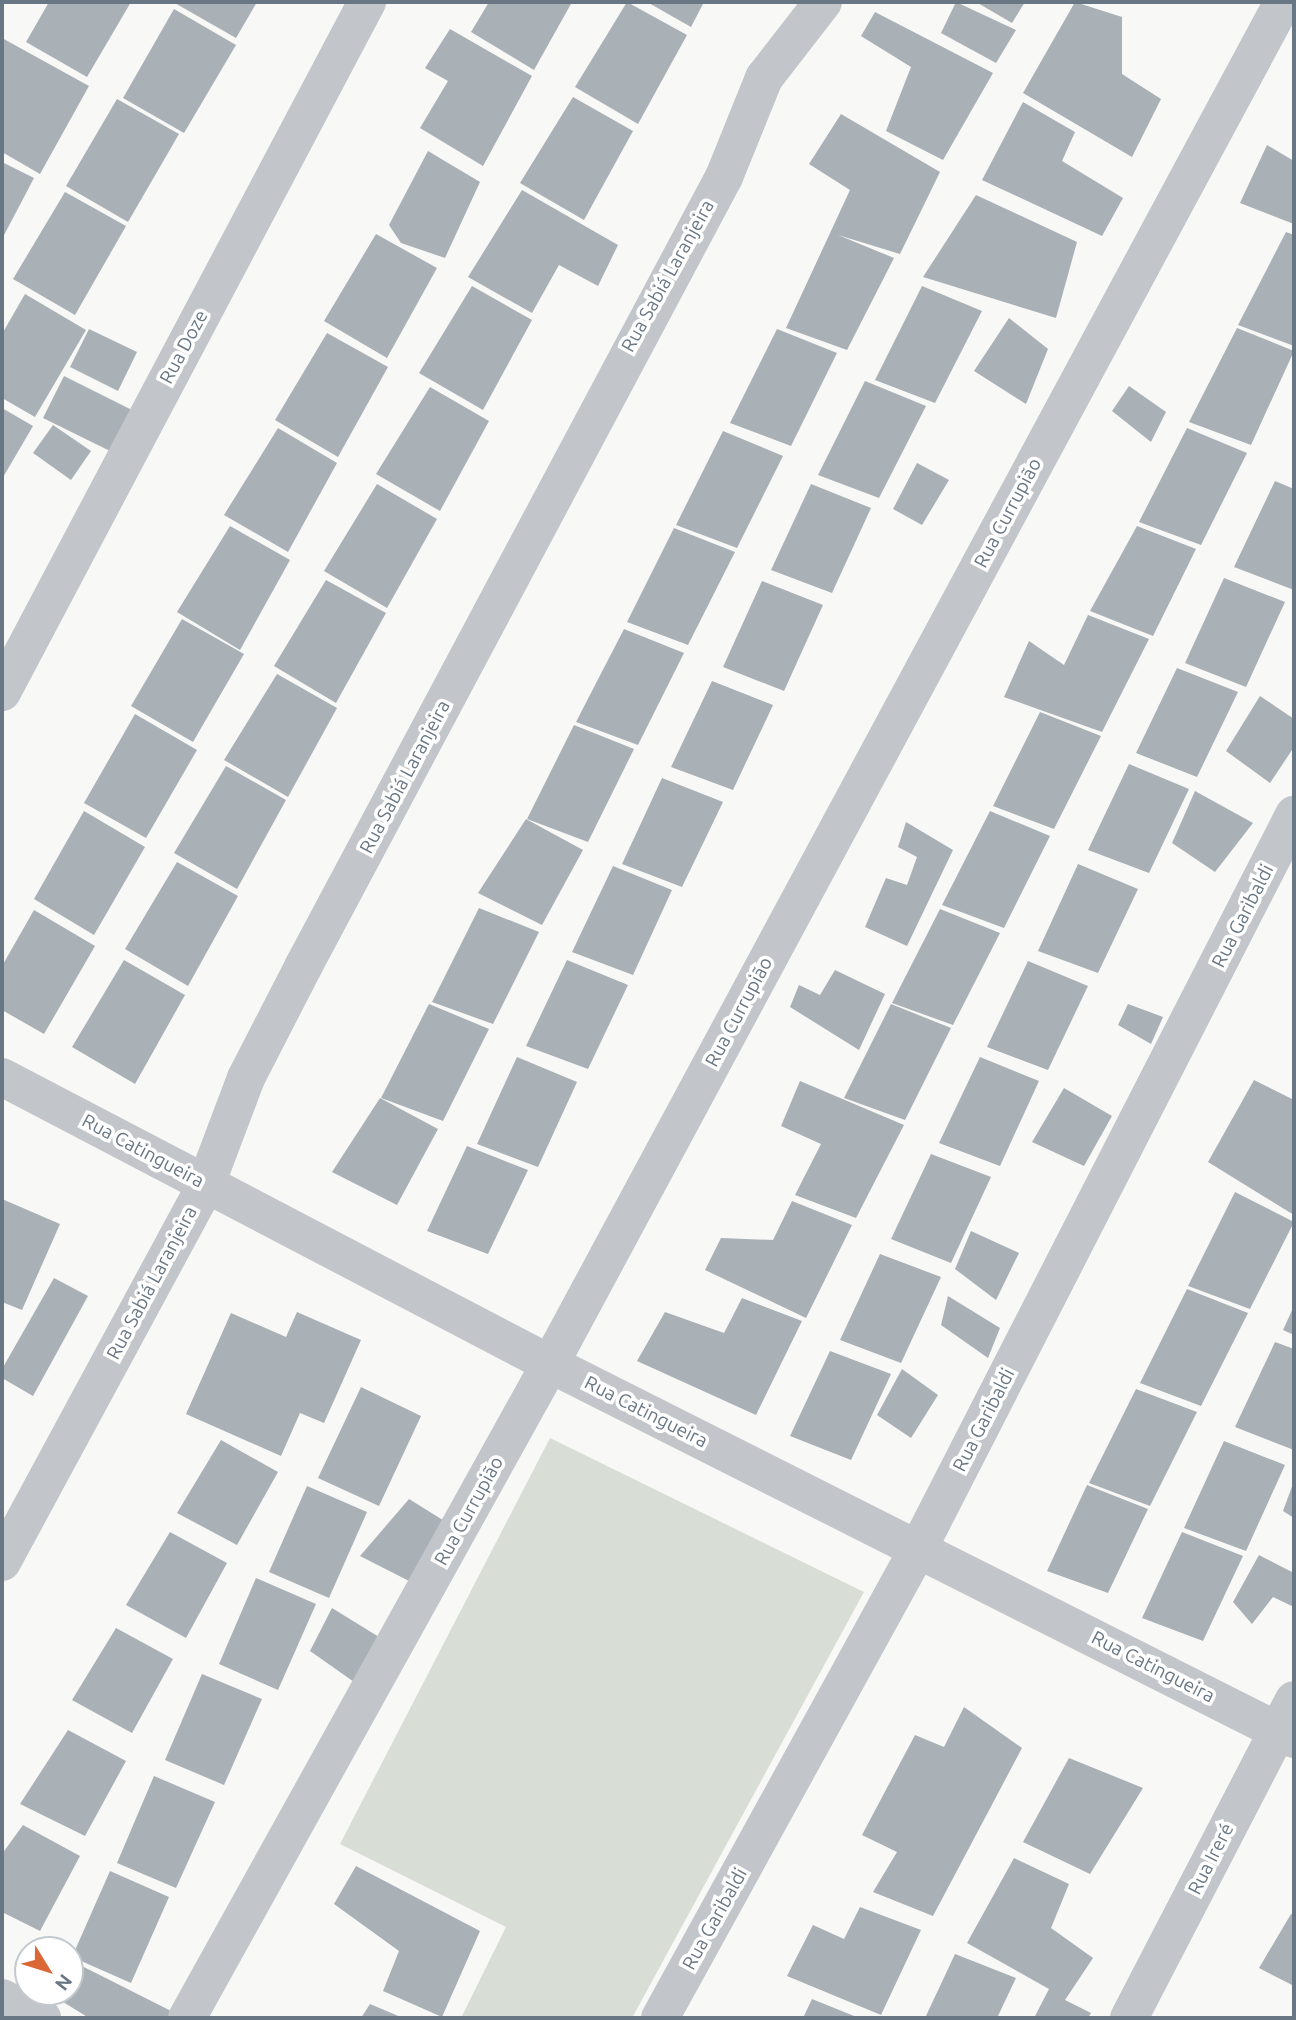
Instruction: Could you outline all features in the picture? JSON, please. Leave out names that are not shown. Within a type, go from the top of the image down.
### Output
[{"type":"street","name":"Rua Doze","points":[[2,692],[367,2]]},
{"type":"street","name":"Rua Sabiá Laranjeira","points":[[2,1562],[206,1184],[246,1078],[463,672],[529,533],[568,472],[606,387],[724,177],[764,78],[823,2]]},
{"type":"street","name":"Rua Currupião","points":[[187,2018],[550,1364],[1283,2]]},
{"type":"street","name":"Rua Garibaldi","points":[[660,2018],[918,1549],[1294,815]]},
{"type":"street","name":"Rua Catingueira","points":[[2,1077],[550,1364],[918,1549],[1289,1723]]},
{"type":"street","name":"Rua Ireré","points":[[1129,2018],[1289,1723]]},
{"type":"street","points":[[2,1998],[42,2018]]},
{"type":"shaded area","points":[[550,1438],[864,1592],[632,2018],[461,2018],[506,1927],[340,1844]]},
{"type":"building","points":[[49,2],[131,2],[87,77],[26,42]]},
{"type":"building","points":[[173,2],[257,2],[236,38]]},
{"type":"building","points":[[489,2],[572,2],[534,70],[471,32]]},
{"type":"building","points":[[627,2],[687,35],[638,124],[575,87]]},
{"type":"building","points":[[647,2],[704,2],[691,27]]},
{"type":"building","points":[[956,2],[1016,30],[996,63],[941,33]]},
{"type":"building","points":[[976,2],[1025,2],[1012,23]]},
{"type":"building","points":[[1075,2],[1122,17],[1122,74],[1161,99],[1132,157],[1023,93]]},
{"type":"building","points":[[174,9],[236,45],[184,133],[123,98]]},
{"type":"building","points":[[875,12],[993,73],[943,160],[886,131],[911,67],[861,36]]},
{"type":"building","points":[[450,29],[532,76],[483,166],[420,128],[448,81],[425,68]]},
{"type":"building","points":[[2,38],[89,86],[40,174],[2,152]]},
{"type":"building","points":[[573,97],[633,131],[584,220],[520,183]]},
{"type":"building","points":[[117,99],[179,134],[128,222],[66,186]]},
{"type":"building","points":[[1023,102],[1075,132],[1062,161],[1123,198],[1102,236],[982,180]]},
{"type":"building","points":[[841,114],[940,172],[900,254],[838,235],[894,258],[847,350],[786,328],[850,190],[809,164]]},
{"type":"building","points":[[1267,145],[1294,161],[1294,224],[1240,203]]},
{"type":"building","points":[[428,151],[480,182],[445,258],[401,243],[389,225]]},
{"type":"building","points":[[2,162],[34,178],[2,239]]},
{"type":"building","points":[[522,190],[618,245],[598,286],[559,265],[532,313],[468,277]]},
{"type":"building","points":[[65,192],[126,226],[75,315],[13,279]]},
{"type":"building","points":[[976,195],[1077,242],[1056,318],[923,277]]},
{"type":"building","points":[[1286,232],[1294,235],[1294,346],[1238,325]]},
{"type":"building","points":[[376,234],[437,268],[387,358],[324,321]]},
{"type":"building","points":[[472,286],[532,320],[483,410],[419,373]]},
{"type":"building","points":[[922,286],[982,311],[935,403],[875,380]]},
{"type":"building","points":[[25,294],[86,330],[35,417],[2,398],[2,334]]},
{"type":"building","points":[[1009,318],[1048,349],[1026,404],[974,371]]},
{"type":"building","points":[[1237,328],[1294,351],[1251,445],[1189,422]]},
{"type":"building","points":[[89,329],[137,352],[118,391],[70,367]]},
{"type":"building","points":[[777,329],[837,353],[791,446],[730,423]]},
{"type":"building","points":[[327,333],[388,367],[338,457],[275,420]]},
{"type":"building","points":[[64,376],[134,411],[112,452],[43,418]]},
{"type":"building","points":[[865,381],[926,406],[879,498],[818,475]]},
{"type":"building","points":[[1129,386],[1166,412],[1151,442],[1112,411]]},
{"type":"building","points":[[430,387],[489,421],[440,511],[376,474]]},
{"type":"building","points":[[2,408],[33,426],[2,479]]},
{"type":"building","points":[[53,425],[91,451],[71,480],[33,453]]},
{"type":"building","points":[[278,428],[337,463],[288,552],[224,515]]},
{"type":"building","points":[[1187,428],[1247,453],[1201,545],[1139,522]]},
{"type":"building","points":[[723,431],[783,456],[737,548],[676,525]]},
{"type":"building","points":[[917,463],[949,480],[922,525],[893,509]]},
{"type":"building","points":[[1275,481],[1294,489],[1294,590],[1234,567]]},
{"type":"building","points":[[377,484],[437,519],[387,608],[324,571]]},
{"type":"building","points":[[811,484],[871,508],[832,593],[771,570]]},
{"type":"building","points":[[230,526],[290,560],[240,650],[177,612]]},
{"type":"building","points":[[1137,526],[1196,549],[1153,636],[1090,611]]},
{"type":"building","points":[[674,528],[735,552],[688,645],[627,622]]},
{"type":"building","points":[[1224,578],[1285,602],[1246,687],[1185,663]]},
{"type":"building","points":[[326,580],[386,613],[336,703],[274,666]]},
{"type":"building","points":[[762,581],[823,605],[784,691],[723,667]]},
{"type":"building","points":[[1088,615],[1149,639],[1102,732],[1004,697],[1029,641],[1064,665]]},
{"type":"building","points":[[182,619],[244,654],[193,742],[131,706]]},
{"type":"building","points":[[624,629],[684,653],[638,745],[576,722]]},
{"type":"building","points":[[1177,668],[1238,692],[1197,777],[1136,753]]},
{"type":"building","points":[[277,674],[337,708],[288,797],[224,760]]},
{"type":"building","points":[[712,681],[773,705],[733,790],[671,767]]},
{"type":"building","points":[[1260,696],[1294,719],[1294,747],[1270,783],[1226,751]]},
{"type":"building","points":[[1040,712],[1101,736],[1054,829],[993,806]]},
{"type":"building","points":[[135,714],[197,750],[146,838],[84,803]]},
{"type":"building","points":[[574,725],[634,749],[588,842],[527,819]]},
{"type":"building","points":[[1129,764],[1189,789],[1149,873],[1088,850]]},
{"type":"building","points":[[226,766],[286,800],[237,889],[174,853]]},
{"type":"building","points":[[662,778],[723,802],[682,887],[622,864]]},
{"type":"building","points":[[1195,791],[1253,823],[1215,872],[1172,843]]},
{"type":"building","points":[[84,811],[145,847],[94,935],[34,899]]},
{"type":"building","points":[[990,811],[1050,836],[1004,928],[942,905]]},
{"type":"building","points":[[526,819],[583,850],[542,925],[478,893]]},
{"type":"building","points":[[906,822],[953,850],[907,946],[865,927],[886,878],[907,885],[917,857],[898,847]]},
{"type":"building","points":[[177,862],[238,896],[188,986],[125,949]]},
{"type":"building","points":[[1078,864],[1138,889],[1098,973],[1038,951]]},
{"type":"building","points":[[613,866],[672,890],[633,975],[572,952]]},
{"type":"building","points":[[479,908],[539,932],[493,1024],[432,1002]]},
{"type":"building","points":[[940,909],[1000,933],[953,1025],[892,1003]]},
{"type":"building","points":[[34,910],[95,946],[44,1034],[2,1010],[2,966]]},
{"type":"building","points":[[124,960],[185,995],[135,1084],[72,1047]]},
{"type":"building","points":[[567,960],[628,985],[588,1069],[526,1046]]},
{"type":"building","points":[[1028,961],[1088,986],[1048,1070],[987,1047]]},
{"type":"building","points":[[835,970],[885,994],[859,1050],[790,1007],[799,985],[820,995]]},
{"type":"building","points":[[429,1004],[489,1029],[443,1121],[381,1098]]},
{"type":"building","points":[[891,1004],[951,1028],[905,1120],[844,1098]]},
{"type":"building","points":[[1128,1004],[1163,1017],[1151,1044],[1118,1025]]},
{"type":"building","points":[[517,1057],[577,1082],[538,1167],[477,1144]]},
{"type":"building","points":[[980,1057],[1039,1081],[1000,1166],[939,1143]]},
{"type":"building","points":[[1254,1080],[1294,1100],[1294,1215],[1208,1162]]},
{"type":"building","points":[[800,1081],[904,1125],[856,1218],[795,1195],[821,1144],[781,1126]]},
{"type":"building","points":[[1064,1088],[1112,1116],[1084,1166],[1032,1142]]},
{"type":"building","points":[[380,1098],[438,1129],[397,1205],[332,1172]]},
{"type":"building","points":[[467,1146],[528,1170],[488,1254],[427,1231]]},
{"type":"building","points":[[931,1154],[991,1177],[951,1263],[891,1239]]},
{"type":"building","points":[[1235,1192],[1294,1222],[1250,1309],[1188,1286]]},
{"type":"building","points":[[2,1199],[60,1224],[22,1310],[2,1302]]},
{"type":"building","points":[[792,1201],[852,1225],[806,1318],[705,1270],[721,1238],[773,1240]]},
{"type":"building","points":[[971,1231],[1019,1253],[996,1300],[955,1269]]},
{"type":"building","points":[[880,1254],[941,1277],[901,1363],[840,1340]]},
{"type":"building","points":[[54,1278],[88,1296],[33,1396],[2,1378],[2,1369]]},
{"type":"building","points":[[1187,1289],[1248,1313],[1201,1406],[1140,1383]]},
{"type":"building","points":[[948,1296],[1000,1328],[988,1358],[941,1325]]},
{"type":"building","points":[[742,1298],[802,1321],[756,1415],[637,1361],[665,1312],[724,1333]]},
{"type":"building","points":[[1294,1306],[1294,1335],[1283,1330]]},
{"type":"building","points":[[297,1312],[361,1340],[324,1423],[300,1413],[281,1456],[186,1414],[231,1313],[286,1337]]},
{"type":"building","points":[[1275,1342],[1294,1349],[1294,1450],[1235,1427]]},
{"type":"building","points":[[830,1351],[891,1374],[851,1460],[790,1436]]},
{"type":"building","points":[[902,1369],[938,1395],[911,1438],[877,1415]]},
{"type":"building","points":[[361,1387],[421,1416],[379,1506],[318,1478]]},
{"type":"building","points":[[1136,1389],[1197,1412],[1150,1506],[1089,1483]]},
{"type":"building","points":[[221,1440],[278,1472],[237,1545],[177,1513]]},
{"type":"building","points":[[1224,1441],[1285,1465],[1246,1551],[1184,1528]]},
{"type":"building","points":[[1294,1481],[1294,1518],[1283,1511]]},
{"type":"building","points":[[1087,1485],[1148,1509],[1108,1593],[1047,1571]]},
{"type":"building","points":[[307,1486],[367,1512],[329,1598],[269,1572]]},
{"type":"building","points":[[409,1499],[446,1522],[411,1582],[360,1556]]},
{"type":"building","points":[[170,1532],[227,1563],[186,1638],[126,1605]]},
{"type":"building","points":[[1182,1532],[1243,1556],[1203,1641],[1142,1618]]},
{"type":"building","points":[[1259,1555],[1294,1573],[1294,1607],[1273,1597],[1252,1624],[1233,1602]]},
{"type":"building","points":[[256,1578],[316,1604],[278,1690],[219,1664]]},
{"type":"building","points":[[332,1608],[379,1637],[357,1684],[310,1651]]},
{"type":"building","points":[[116,1628],[173,1659],[132,1733],[72,1700]]},
{"type":"building","points":[[202,1674],[262,1699],[224,1785],[165,1760]]},
{"type":"building","points":[[964,1707],[1022,1748],[933,1916],[873,1892],[897,1852],[862,1835],[915,1735],[944,1747]]},
{"type":"building","points":[[68,1730],[126,1761],[85,1836],[20,1804]]},
{"type":"building","points":[[1069,1758],[1143,1788],[1090,1874],[1023,1842]]},
{"type":"building","points":[[154,1776],[215,1802],[176,1888],[117,1863]]},
{"type":"building","points":[[23,1825],[80,1856],[40,1931],[2,1912],[2,1854]]},
{"type":"building","points":[[1014,1858],[1069,1884],[1051,1928],[1093,1958],[1065,2000],[1091,2013],[1088,2018],[1034,2018],[1049,1989],[967,1943]]},
{"type":"building","points":[[356,1866],[480,1931],[442,2017],[383,1991],[399,1951],[334,1904]]},
{"type":"building","points":[[110,1871],[169,1897],[131,1983],[84,1962],[84,1936],[81,1936]]},
{"type":"building","points":[[860,1907],[921,1930],[881,2015],[787,1976],[813,1925],[844,1939]]},
{"type":"building","points":[[1291,1914],[1294,1915],[1294,1986],[1259,1968]]},
{"type":"building","points":[[955,1954],[1016,1978],[997,2018],[925,2018]]},
{"type":"building","points":[[84,1967],[177,2014],[175,2018],[89,2018],[70,2006],[84,2006]]},
{"type":"building","points":[[812,1999],[859,2018],[803,2018]]},
{"type":"building","points":[[370,2004],[403,2018],[361,2018]]}]
